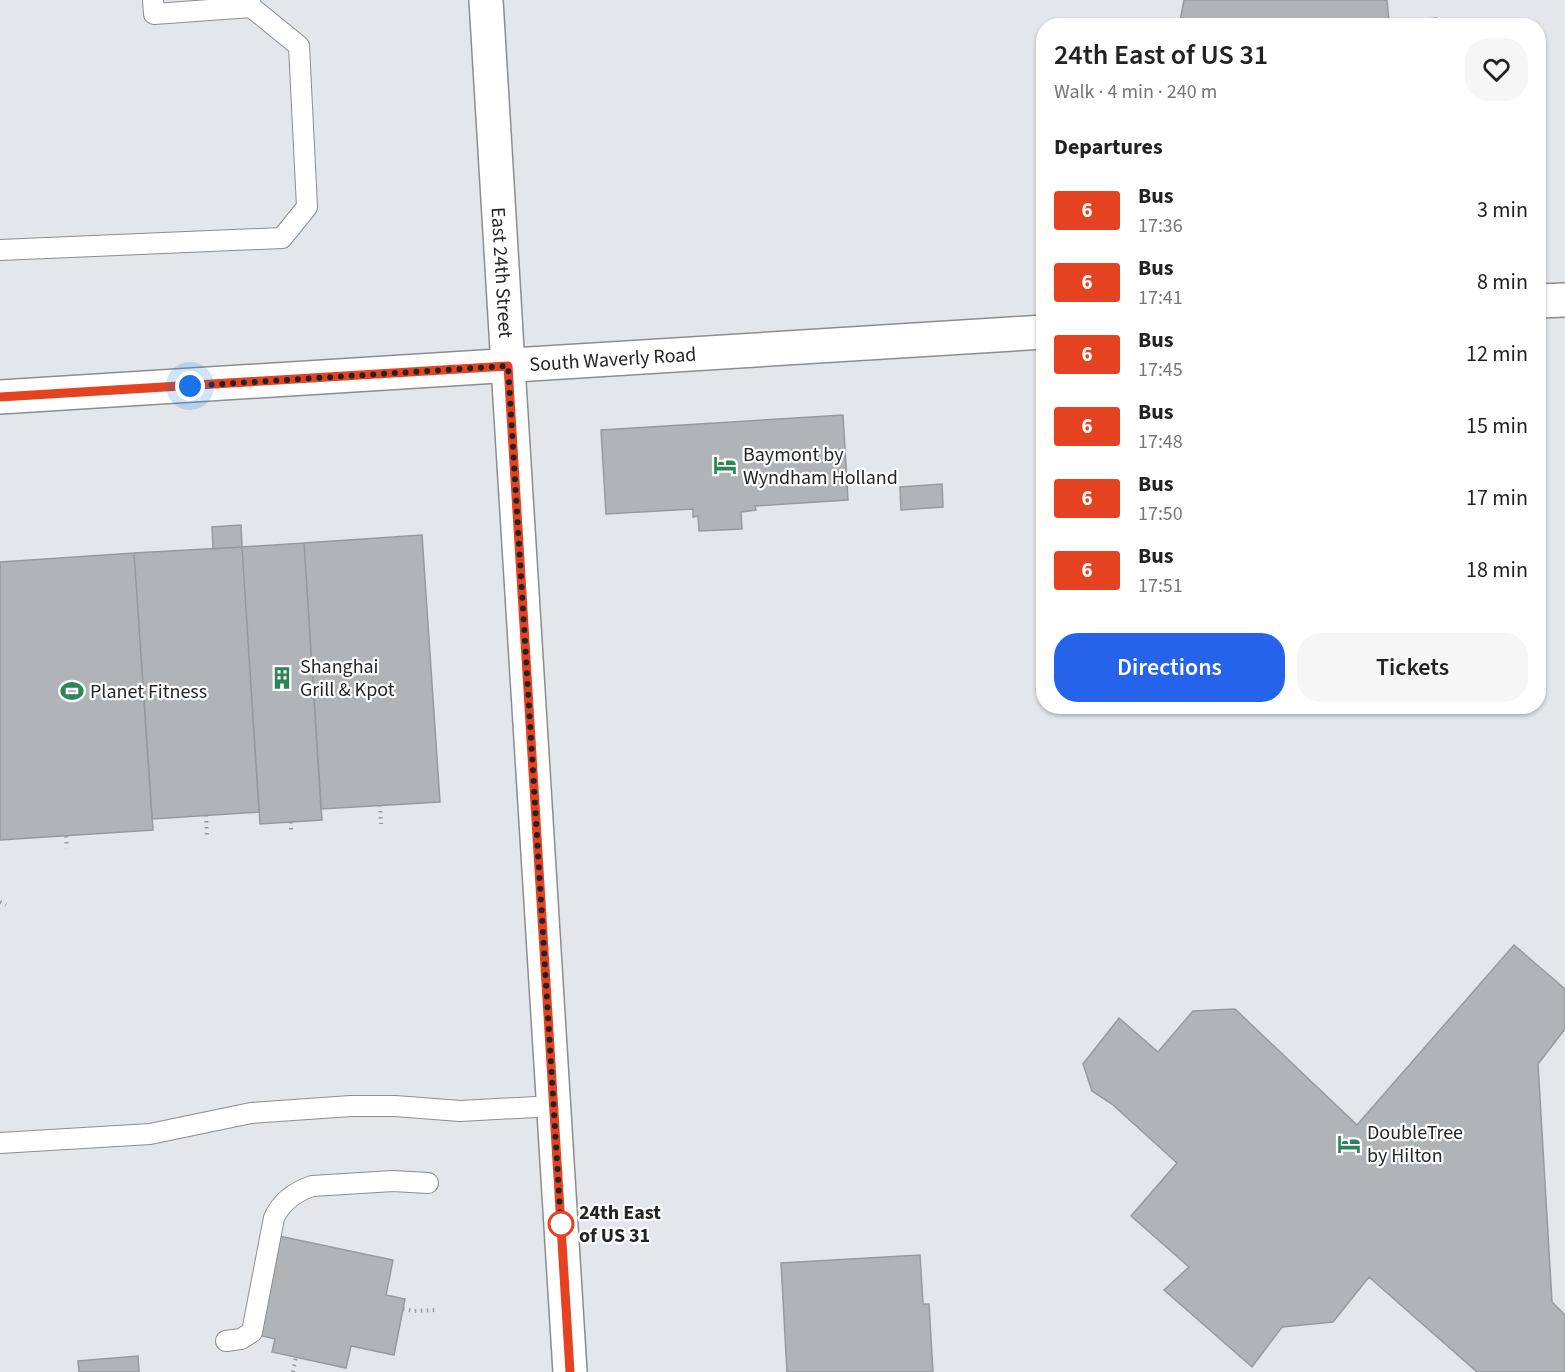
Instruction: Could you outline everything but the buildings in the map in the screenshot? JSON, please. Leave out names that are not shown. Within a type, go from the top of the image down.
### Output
[{"type":"street","name":"East 24th Street","points":[[486,0],[570,1372]]},
{"type":"street","points":[[1546,301],[1565,300]]},
{"type":"street","name":"South Waverly Road","points":[[0,397],[1036,333]]},
{"type":"lane","points":[[0,250],[282,238],[308,207],[299,46],[251,3],[154,14],[153,0]]},
{"type":"lane","points":[[0,1143],[150,1134],[251,1113],[320,1108],[395,1106],[460,1111],[554,1106]]},
{"type":"lane","points":[[226,1341],[241,1339],[252,1332],[274,1218],[278,1209],[288,1199],[312,1186],[393,1181],[428,1184]]},
{"type":"path","points":[[380,806],[381,824]]},
{"type":"path","points":[[206,815],[207,836]]},
{"type":"path","points":[[291,822],[291,831]]},
{"type":"path","points":[[66,836],[67,848]]},
{"type":"path","points":[[0,902],[6,905]]},
{"type":"path","points":[[403,1309],[436,1310]]},
{"type":"path","points":[[293,1372],[296,1357]]},
{"type":"bus line","name":"6","points":[[0,397],[508,366],[570,1372]]},
{"type":"place","name":"Baymont by Wyndham Holland","points":[[725,465]]},
{"type":"place","name":"Shanghai Grill & Kpot","points":[[282,678]]},
{"type":"place","name":"Planet Fitness","points":[[72,691]]},
{"type":"place","name":"DoubleTree by Hilton","points":[[1349,1144]]},
{"type":"place","name":"24th East of US 31","points":[[561,1224]]},
{"type":"route","points":[[190,386],[508,366],[561,1226],[561,1224]]}]
